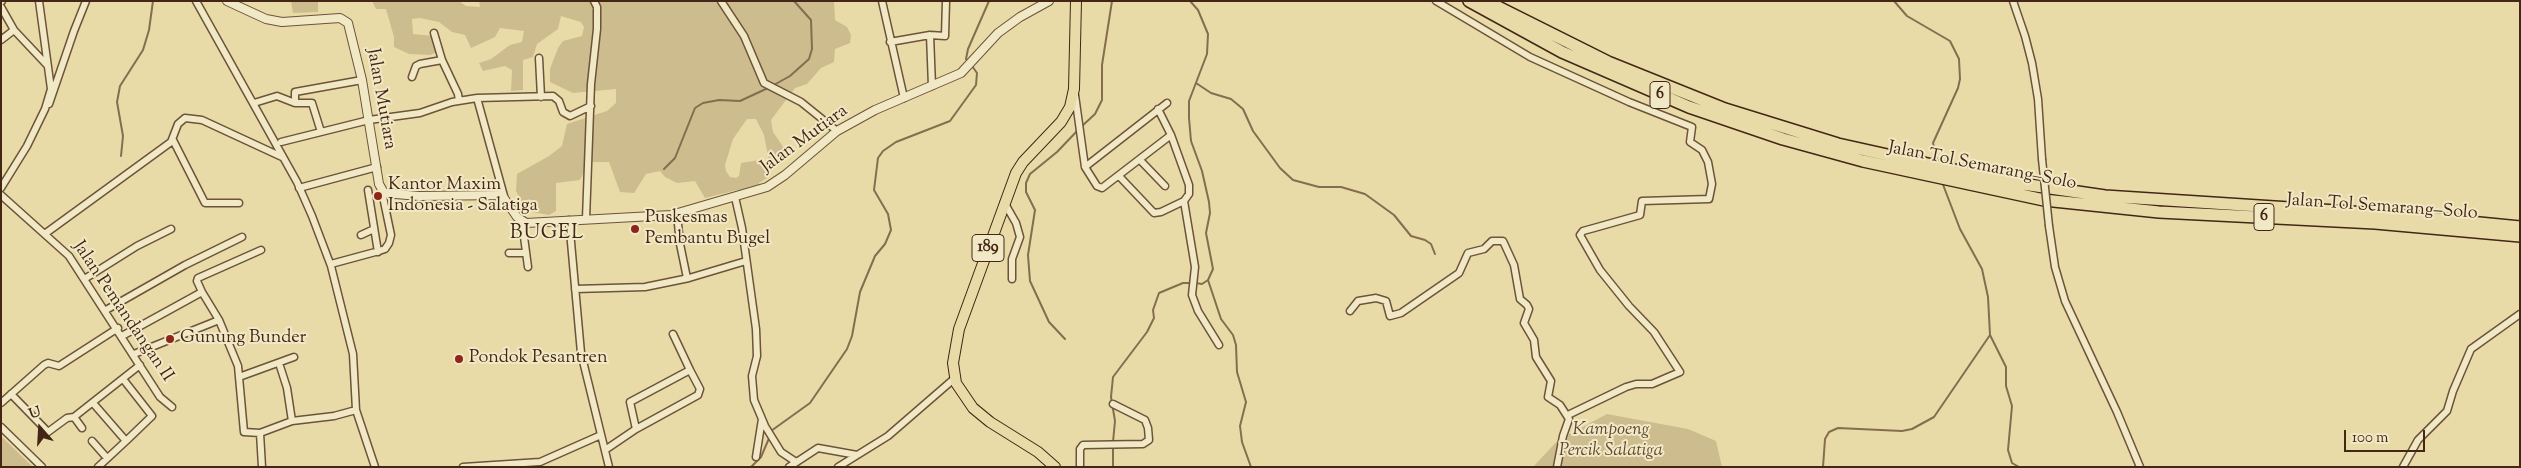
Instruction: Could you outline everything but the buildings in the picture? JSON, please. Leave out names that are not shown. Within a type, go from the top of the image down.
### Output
[{"type":"highway","name":"Jalan Tol Semarang–Solo","points":[[1469,1],[1562,52],[1689,107],[1792,142],[2009,188],[2044,200],[2159,212],[2375,223],[2520,236]]},
{"type":"highway","name":"Jalan Tol Semarang–Solo","points":[[1486,1],[1608,62],[1691,97],[1864,156]]},
{"type":"highway","name":"Jalan Tol Semarang–Solo","points":[[2009,188],[2398,215],[2520,227]]},
{"type":"main road","name":"189","points":[[1055,467],[1029,446],[981,416],[960,392],[955,378],[953,363],[956,340],[1004,202],[1019,167],[1061,122],[1070,107],[1074,89],[1076,1]]},
{"type":"street","points":[[39,1],[51,82],[45,109]]},
{"type":"street","points":[[196,1],[254,103],[299,188],[330,264],[353,354],[356,410],[375,467]]},
{"type":"street","name":"Jalan Mutiara","points":[[227,1],[266,20],[282,22],[340,18],[345,20],[352,32],[382,195]]},
{"type":"street","points":[[586,219],[590,106],[597,24],[597,6],[594,1]]},
{"type":"street","points":[[721,1],[744,36],[764,83],[801,102],[837,131]]},
{"type":"street","points":[[882,1],[904,98]]},
{"type":"street","points":[[890,42],[930,35],[945,36],[946,1]]},
{"type":"street","name":"Jalan Mutiara","points":[[522,222],[638,218],[677,214],[735,197],[777,181],[837,131],[876,110],[953,78],[971,63],[998,33],[1020,17],[1049,1]]},
{"type":"street","points":[[1436,1],[1530,57],[1629,102],[1692,126],[1690,142],[1702,150],[1708,162],[1712,184],[1709,200],[1642,201],[1640,215],[1594,228],[1580,235],[1600,270],[1629,306],[1654,332],[1680,372],[1652,384],[1636,384],[1626,387],[1568,416]]},
{"type":"street","points":[[2013,1],[2026,36],[2032,63],[2038,99],[2049,226],[2055,267],[2064,301],[2117,412],[2140,467]]},
{"type":"street","points":[[1,188],[27,146],[53,97],[85,2]]},
{"type":"street","points":[[1,7],[14,30],[48,66]]},
{"type":"street","points":[[1,40],[14,30]]},
{"type":"street","points":[[434,33],[442,60],[458,94],[459,101]]},
{"type":"street","points":[[930,35],[932,86]]},
{"type":"street","points":[[539,58],[541,96]]},
{"type":"street","points":[[412,77],[416,66],[442,60]]},
{"type":"street","points":[[295,103],[295,92],[362,80]]},
{"type":"street","points":[[1074,89],[1084,167],[1098,186],[1102,188],[1171,135]]},
{"type":"street","points":[[254,103],[276,96],[295,103],[312,104],[321,132]]},
{"type":"street","points":[[281,142],[369,120],[420,112],[477,98],[541,96],[556,98],[566,115],[574,114],[590,106]]},
{"type":"street","points":[[477,98],[504,196],[522,222],[528,267]]},
{"type":"street","points":[[1084,167],[1166,103]]},
{"type":"street","points":[[1119,176],[1154,213],[1161,212],[1184,201],[1189,194],[1189,185],[1171,135],[1158,109]]},
{"type":"street","points":[[46,233],[173,140],[180,121],[185,118],[197,118],[282,156]]},
{"type":"street","points":[[173,140],[205,203],[239,203]]},
{"type":"street","points":[[1140,160],[1165,186]]},
{"type":"street","points":[[299,188],[376,167]]},
{"type":"street","points":[[368,190],[378,252]]},
{"type":"street","points":[[371,203],[382,195],[482,194],[504,196]]},
{"type":"street","name":"Jalan Pemandangan II","points":[[1,195],[70,256],[118,328],[160,398],[172,407]]},
{"type":"street","points":[[330,264],[378,252],[389,243],[391,235],[382,195]]},
{"type":"street","points":[[735,197],[756,338],[757,356],[752,376],[754,400],[781,452],[796,462]]},
{"type":"street","points":[[1184,201],[1195,267],[1193,282],[1194,302],[1219,345]]},
{"type":"street","points":[[1004,202],[1016,223],[1020,237],[1012,259],[1012,279]]},
{"type":"street","points":[[677,214],[680,244],[687,278]]},
{"type":"street","points":[[569,220],[581,354],[609,467]]},
{"type":"street","points":[[86,278],[137,246],[171,229]]},
{"type":"street","points":[[360,235],[374,229]]},
{"type":"street","points":[[106,310],[185,265],[242,237]]},
{"type":"street","points":[[1350,311],[1358,301],[1376,298],[1386,301],[1390,316],[1401,314],[1459,273],[1468,253],[1484,249],[1492,241],[1503,241],[1514,265],[1520,299],[1527,305],[1528,314],[1524,323],[1534,340],[1536,357],[1551,381],[1548,397],[1560,405],[1568,416],[1569,422],[1563,436],[1557,467]]},
{"type":"street","points":[[261,250],[197,278],[202,292],[219,320],[234,353],[239,377],[243,429],[248,433],[260,432],[292,421],[334,416],[356,410]]},
{"type":"street","points":[[509,253],[526,253]]},
{"type":"street","points":[[575,289],[645,287],[687,278],[746,261]]},
{"type":"street","points":[[122,336],[202,292]]},
{"type":"street","points":[[2402,467],[2418,440],[2447,411],[2458,378],[2471,349],[2520,314]]},
{"type":"street","points":[[134,354],[219,320]]},
{"type":"street","points":[[1,403],[44,365],[48,363],[59,366],[118,328]]},
{"type":"street","points":[[605,450],[636,429],[698,395],[700,389],[673,334]]},
{"type":"street","points":[[239,377],[294,357]]},
{"type":"street","points":[[279,363],[287,388],[292,421]]},
{"type":"street","points":[[11,394],[47,431],[67,418],[74,417],[140,365]]},
{"type":"street","points":[[636,429],[630,402],[690,370]]},
{"type":"street","points":[[838,467],[888,436],[955,378]]},
{"type":"street","points":[[98,467],[152,416],[123,379]]},
{"type":"street","points":[[93,403],[126,441]]},
{"type":"street","points":[[1080,467],[1080,449],[1083,445],[1143,444],[1149,440],[1150,436],[1145,420],[1114,404]]},
{"type":"street","points":[[74,417],[82,428]]},
{"type":"street","points":[[756,457],[762,418]]},
{"type":"street","points":[[1,427],[42,467]]},
{"type":"street","points":[[260,432],[262,467]]},
{"type":"street","points":[[463,467],[540,462],[601,435]]},
{"type":"street","points":[[92,441],[107,458]]},
{"type":"street","points":[[789,467],[821,448],[857,455]]},
{"type":"green space","points":[[291,1],[318,1],[318,12],[293,13]]},
{"type":"green space","points":[[372,1],[459,1],[466,6],[480,7],[479,1],[834,1],[835,20],[847,27],[851,35],[850,43],[835,49],[834,62],[821,68],[807,84],[795,88],[771,120],[773,132],[786,151],[786,156],[781,164],[777,166],[769,160],[764,135],[756,119],[747,119],[733,139],[725,165],[726,171],[730,177],[736,178],[739,176],[741,163],[759,160],[765,169],[767,178],[759,183],[760,188],[740,194],[737,190],[705,198],[695,181],[677,183],[665,177],[660,171],[646,174],[634,193],[620,192],[609,162],[584,162],[584,172],[580,180],[556,183],[556,211],[549,215],[527,211],[516,191],[517,174],[549,156],[562,146],[567,124],[607,111],[616,103],[616,89],[573,93],[550,82],[550,69],[558,48],[563,41],[582,36],[584,27],[581,22],[561,16],[558,29],[537,44],[533,57],[523,60],[523,90],[511,91],[512,70],[505,66],[483,71],[479,63],[491,59],[510,45],[522,42],[524,31],[500,28],[495,37],[471,48],[465,35],[452,32],[439,22],[420,18],[412,19],[413,34],[433,36],[439,39],[442,46],[437,52],[430,55],[409,54],[394,47],[394,37],[386,9],[376,9]]},
{"type":"green space","name":"Kampoeng Percik Salatiga","points":[[1607,414],[1688,429],[1716,441],[1722,467],[1533,467],[1558,440]]},
{"type":"green space","points":[[1,436],[33,467],[1,467]]},
{"type":"waterway","points":[[121,156],[123,136],[117,102],[120,86],[143,50],[149,30],[153,1]]},
{"type":"waterway","points":[[772,86],[790,76],[809,59],[812,49],[811,20],[794,1]]},
{"type":"waterway","points":[[969,62],[966,59],[968,49],[989,1]]},
{"type":"waterway","points":[[1081,127],[1095,114],[1102,100],[1102,65],[1112,1]]},
{"type":"waterway","points":[[1190,1],[1198,10],[1208,34],[1207,54],[1189,101],[1189,118],[1191,141],[1202,171],[1209,202],[1210,213],[1206,233],[1213,269],[1208,280],[1202,284],[1196,283]]},
{"type":"waterway","points":[[1894,1],[1907,16],[1950,41],[1959,59],[1960,79],[1958,88],[1933,143],[1937,160]]},
{"type":"waterway","points":[[771,431],[810,403],[847,349],[852,336],[860,292],[875,256],[885,244],[891,230],[888,214],[874,190],[878,158],[883,151],[896,142],[950,121],[976,85],[977,73],[972,66]]},
{"type":"waterway","points":[[1196,83],[1211,93],[1231,99],[1243,109],[1253,131],[1280,168],[1293,180],[1319,187],[1341,187],[1365,194],[1394,215],[1411,236],[1431,244],[1435,254]]},
{"type":"waterway","points":[[664,169],[675,158],[695,108],[703,103],[719,100],[740,101],[768,88]]},
{"type":"waterway","points":[[1065,339],[1049,322],[1030,281],[1028,255],[1035,210],[1026,192],[1026,183],[1030,174],[1057,152],[1078,130]]},
{"type":"waterway","points":[[1942,182],[1960,229],[1982,269],[1988,297],[1990,335],[2006,367],[2006,386],[2012,406],[2008,450],[2012,463],[2019,467]]},
{"type":"waterway","points":[[1208,280],[1221,319],[1233,335],[1236,345],[1237,372],[1246,402],[1240,426],[1242,442],[1251,467]]},
{"type":"waterway","points":[[1113,442],[1115,421],[1111,397],[1113,377],[1147,332],[1154,318],[1153,310],[1159,293],[1183,283],[1191,283]]},
{"type":"waterway","points":[[1823,467],[1825,439],[1829,432],[1838,428],[1902,431],[1912,429],[1934,417],[1990,335]]},
{"type":"waterway","points":[[751,467],[761,457],[770,436]]},
{"type":"waterway","points":[[1113,447],[1113,467]]},
{"type":"place","name":"Kantor Maxim Indonesia - Salatiga","points":[[378,196]]},
{"type":"place","name":"Puskesmas Pembantu Bugel","points":[[635,229]]},
{"type":"place","name":"Gunung Bunder","points":[[170,339]]},
{"type":"place","name":"Pondok Pesantren","points":[[459,359]]},
{"type":"district","name":"BUGEL","points":[[547,235]]}]
